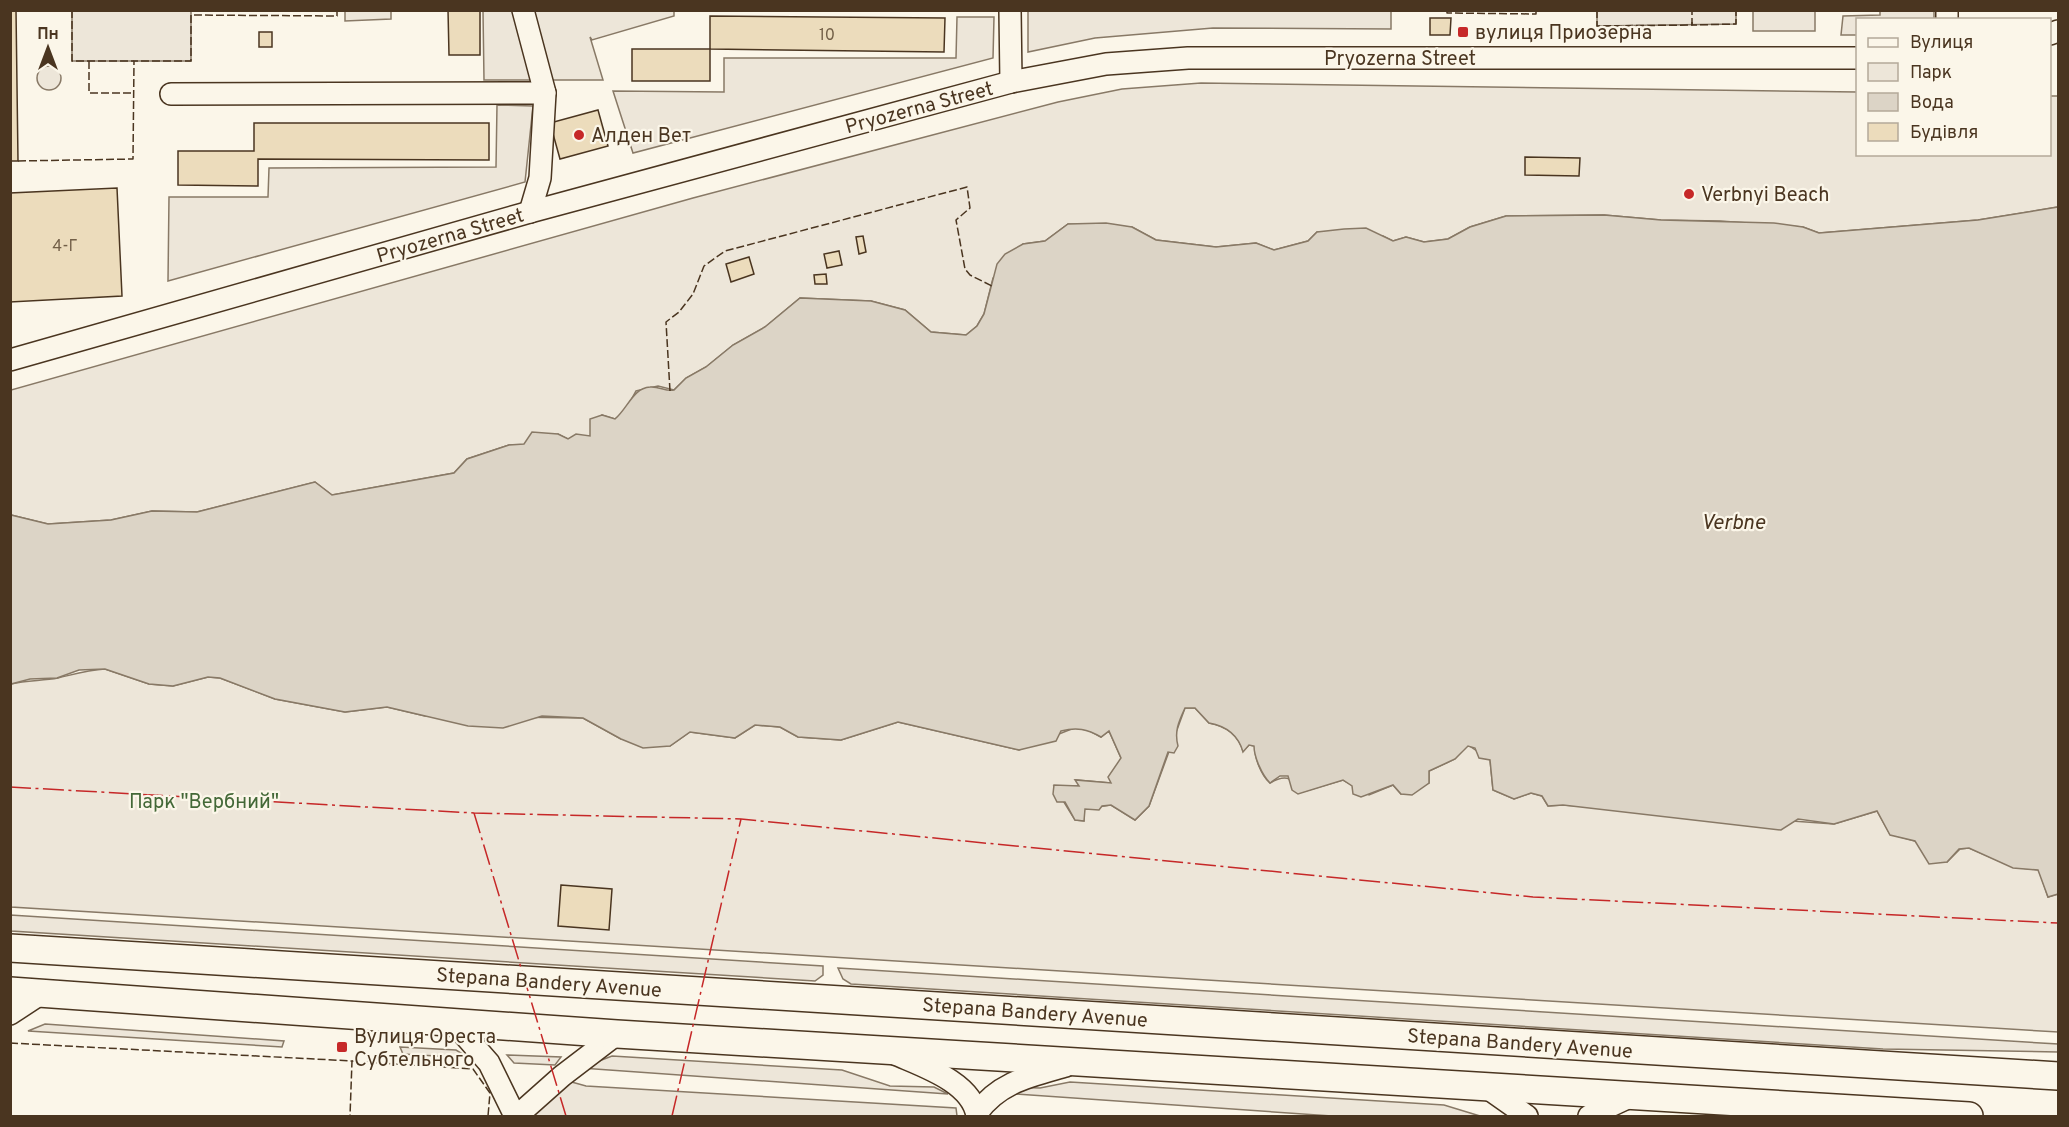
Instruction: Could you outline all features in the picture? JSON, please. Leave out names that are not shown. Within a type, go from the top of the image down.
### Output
[{"type":"main road","name":"Stepana Bandery Avenue","points":[[10,948],[2058,1077]]},
{"type":"main road","points":[[10,991],[617,1034],[1636,1095],[1784,1113],[1969,1116]]},
{"type":"street","points":[[523,10],[545,93],[540,178],[530,212]]},
{"type":"street","points":[[1010,10],[1011,82]]},
{"type":"street","name":"Pryozerna Street","points":[[10,360],[530,212],[1011,82],[1106,64],[1188,58],[1856,58]]},
{"type":"street","points":[[171,94],[545,93]]},
{"type":"street","points":[[10,1014],[42,993]]},
{"type":"street","points":[[454,1023],[489,1063],[516,1116],[562,1076],[617,1034]]},
{"type":"street","points":[[889,1051],[938,1073],[957,1087],[977,1115],[1001,1089],[1014,1081],[1080,1062]]},
{"type":"street","points":[[1483,1085],[1527,1116]]},
{"type":"street","points":[[1589,1116],[1636,1095]]},
{"type":"green space","points":[[72,11],[191,11],[191,61],[72,61]]},
{"type":"green space","points":[[345,11],[391,11],[391,19],[345,21]]},
{"type":"green space","points":[[483,11],[674,11],[674,16],[592,40],[590,37],[603,80],[484,80]]},
{"type":"green space","points":[[1028,11],[1391,11],[1391,29],[1213,28],[1095,38],[1028,52]]},
{"type":"green space","points":[[1597,11],[1736,11],[1736,24],[1597,26]]},
{"type":"green space","points":[[1753,11],[1815,11],[1815,31],[1753,31]]},
{"type":"green space","points":[[1880,11],[1934,11],[1934,18],[1856,18],[1856,35],[1841,35],[1843,16],[1880,15]]},
{"type":"green space","points":[[957,17],[994,17],[993,58],[633,153],[613,91],[724,92],[724,58],[956,58]]},
{"type":"green space","points":[[49,66],[58,69],[61,78],[58,87],[49,90],[40,87],[37,78],[40,69]]},
{"type":"green space","points":[[1201,83],[1856,92],[1856,156],[2051,156],[2051,96],[2058,96],[2058,207],[1978,220],[1819,233],[1803,227],[1720,221],[1661,220],[1604,215],[1506,216],[1470,227],[1448,239],[1424,242],[1406,237],[1393,241],[1383,236],[1317,232],[1308,241],[1274,250],[1256,243],[1216,247],[1156,240],[1132,227],[1068,224],[1045,241],[1023,244],[993,278],[984,314],[977,326],[966,335],[931,332],[905,310],[871,301],[800,298],[765,327],[733,345],[706,367],[686,378],[674,390],[658,386],[636,391],[625,411],[615,419],[602,415],[590,436],[568,439],[558,434],[524,445],[509,445],[467,459],[454,473],[332,495],[315,482],[197,512],[152,511],[111,520],[48,524],[11,515],[11,390],[693,198],[1058,102],[1122,89]]},
{"type":"green space","points":[[497,105],[533,106],[525,182],[168,281],[169,197],[268,197],[269,168],[496,167]]},
{"type":"green space","name":"Парк \"Вербний\"","points":[[105,669],[149,684],[173,686],[208,677],[220,678],[275,699],[345,712],[387,707],[425,716],[583,718],[621,739],[670,746],[690,732],[735,738],[755,725],[780,727],[798,737],[841,740],[898,722],[1019,750],[1074,728],[1088,730],[1101,737],[1109,731],[1121,758],[1111,783],[1076,780],[1080,786],[1054,786],[1075,820],[1084,821],[1084,809],[1111,805],[1135,820],[1149,806],[1185,708],[1195,708],[1209,723],[1221,726],[1235,735],[1243,751],[1249,745],[1255,746],[1259,766],[1270,783],[1285,778],[1306,791],[1343,780],[1369,795],[1393,785],[1401,794],[1429,783],[1429,771],[1455,759],[1468,745],[1490,760],[1493,790],[1514,799],[1531,793],[1542,796],[1548,806],[1563,805],[1834,824],[1877,811],[1890,834],[1915,841],[1947,862],[1960,849],[1969,848],[2013,867],[2039,870],[2048,897],[2058,894],[2058,1032],[11,907],[11,684]]},
{"type":"green space","points":[[10,915],[823,966],[823,975],[815,981],[11,931]]},
{"type":"green space","points":[[838,968],[2058,1044],[2058,1052],[1883,1049],[851,984],[843,979]]},
{"type":"green space","points":[[45,1024],[284,1041],[282,1047],[28,1031]]},
{"type":"green space","points":[[400,1047],[456,1050],[469,1058],[403,1054]]},
{"type":"green space","points":[[507,1055],[561,1057],[555,1065],[514,1063]]},
{"type":"green space","points":[[612,1056],[842,1070],[890,1086],[934,1087],[948,1094],[581,1068]]},
{"type":"green space","points":[[568,1081],[586,1086],[956,1108],[957,1116],[530,1116]]},
{"type":"green space","points":[[1070,1082],[1444,1105],[1480,1116],[1332,1116],[1001,1093],[1011,1087],[1040,1088]]},
{"type":"water","name":"Verbne","points":[[2058,207],[2058,894],[2048,897],[2038,870],[2013,868],[1969,848],[1959,849],[1947,862],[1929,864],[1915,841],[1890,835],[1877,811],[1834,824],[1798,819],[1781,830],[1563,805],[1548,806],[1542,796],[1531,793],[1514,799],[1493,790],[1490,760],[1479,758],[1475,748],[1468,746],[1455,759],[1429,771],[1429,783],[1412,795],[1401,794],[1393,785],[1361,797],[1353,794],[1352,786],[1343,780],[1298,794],[1292,790],[1288,776],[1280,776],[1270,783],[1259,766],[1254,746],[1249,745],[1243,752],[1235,736],[1221,726],[1209,723],[1195,708],[1185,708],[1177,731],[1178,746],[1174,753],[1168,752],[1149,806],[1135,820],[1111,805],[1102,806],[1099,810],[1085,809],[1084,821],[1075,820],[1065,802],[1057,802],[1053,794],[1054,785],[1079,786],[1075,780],[1111,783],[1108,777],[1121,758],[1109,731],[1101,737],[1077,729],[1061,731],[1056,741],[1019,750],[898,722],[841,740],[798,737],[780,727],[755,725],[735,738],[690,732],[670,746],[643,748],[583,718],[542,716],[503,728],[468,726],[387,707],[345,712],[275,699],[220,678],[208,677],[173,686],[149,684],[105,669],[79,670],[57,678],[30,679],[11,684],[11,515],[48,524],[111,520],[152,511],[197,512],[315,482],[332,495],[454,473],[467,459],[509,445],[524,444],[532,432],[558,434],[568,439],[576,434],[590,436],[590,419],[602,415],[615,419],[644,388],[674,390],[686,378],[706,367],[733,345],[765,327],[800,298],[871,301],[905,310],[931,332],[966,335],[977,326],[984,314],[997,264],[1005,254],[1023,244],[1045,241],[1068,224],[1106,223],[1132,227],[1156,240],[1216,247],[1256,243],[1274,250],[1308,241],[1317,232],[1344,229],[1366,228],[1393,241],[1406,237],[1424,242],[1448,239],[1470,227],[1506,216],[1604,215],[1661,220],[1774,223],[1803,227],[1819,233],[1978,220]]},
{"type":"building","points":[[10,10],[16,10],[18,161],[10,161]]},
{"type":"building","points":[[448,10],[480,10],[480,55],[449,55]]},
{"type":"building","points":[[710,16],[945,18],[944,52],[710,49]]},
{"type":"building","points":[[1430,18],[1451,18],[1450,35],[1430,35]]},
{"type":"building","points":[[259,32],[272,32],[272,47],[259,47]]},
{"type":"building","points":[[632,49],[710,49],[710,81],[632,81]]},
{"type":"building","name":"Алден Вет","points":[[598,110],[608,146],[560,159],[550,123]]},
{"type":"building","points":[[254,123],[489,123],[489,160],[258,159],[258,186],[178,185],[178,151],[254,151]]},
{"type":"building","points":[[1525,157],[1580,158],[1579,176],[1525,175]]},
{"type":"building","points":[[117,188],[122,296],[10,302],[10,193]]},
{"type":"building","points":[[863,236],[866,252],[859,254],[856,237]]},
{"type":"building","points":[[839,251],[842,265],[827,268],[824,254]]},
{"type":"building","points":[[749,257],[754,274],[731,282],[726,264]]},
{"type":"building","points":[[826,274],[827,284],[815,284],[814,275]]},
{"type":"building","points":[[561,885],[612,889],[609,930],[558,926]]},
{"type":"fence","points":[[72,10],[72,61],[134,61]]},
{"type":"fence","points":[[18,161],[133,159],[134,61],[191,61],[191,15],[337,16],[337,10]]},
{"type":"fence","points":[[1447,10],[1447,13],[1536,14],[1536,10]]},
{"type":"fence","points":[[1597,10],[1597,26],[1692,25],[1692,10]]},
{"type":"fence","points":[[1692,22],[1692,25],[1736,24],[1736,10]]},
{"type":"fence","points":[[89,61],[89,93],[134,93]]},
{"type":"fence","points":[[670,391],[666,322],[679,312],[693,294],[704,266],[725,251],[967,187],[970,208],[956,220],[965,269],[970,275],[992,286]]},
{"type":"fence","points":[[10,1043],[352,1061],[350,1116]]},
{"type":"fence","points":[[352,1061],[473,1069],[490,1093],[488,1116]]},
{"type":"power","points":[[10,787],[474,813],[741,819],[1533,897],[2058,923]]},
{"type":"power","points":[[474,813],[566,1116]]},
{"type":"power","points":[[672,1116],[741,819]]},
{"type":"place","name":"вулиця Приозерна","points":[[1463,32]]},
{"type":"place","name":"Алден Вет","points":[[579,135]]},
{"type":"place","name":"Verbnyi Beach","points":[[1689,194]]},
{"type":"place","name":"Вулиця Ореста Субтельного","points":[[342,1047]]}]
